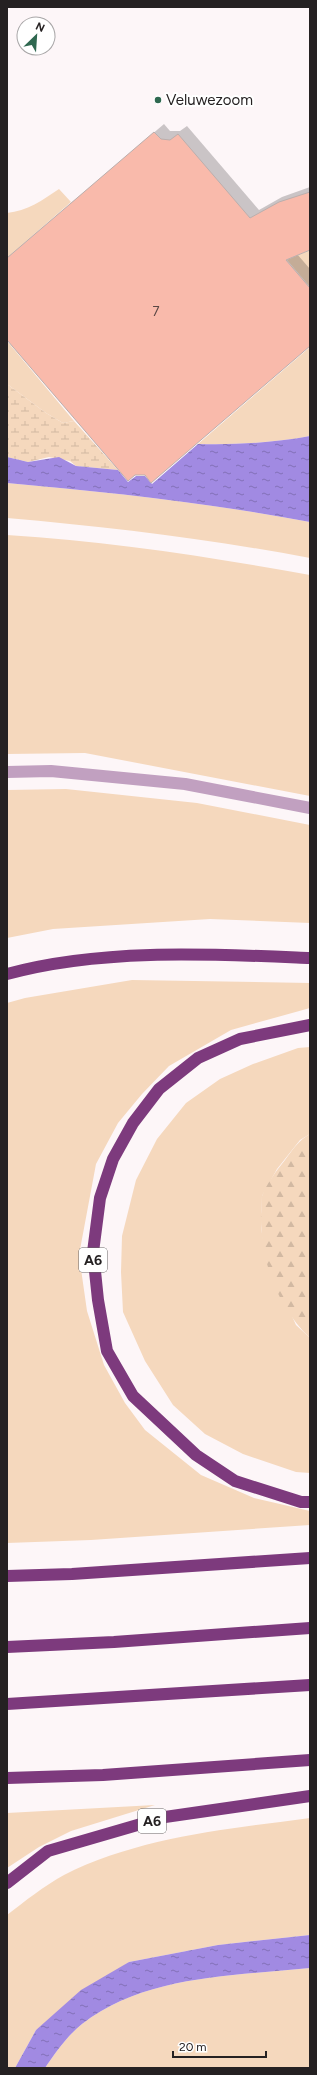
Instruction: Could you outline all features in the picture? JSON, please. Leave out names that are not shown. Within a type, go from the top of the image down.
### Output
[{"type":"highway","points":[[7,974],[25,969],[123,955],[310,958]]},
{"type":"highway","name":"A6","points":[[310,1025],[240,1039],[198,1058],[159,1089],[133,1123],[113,1159],[100,1198],[93,1252],[98,1300],[107,1351],[133,1396],[196,1454],[235,1481],[300,1502],[310,1502]]},
{"type":"highway","points":[[7,1576],[72,1574],[310,1558]]},
{"type":"highway","points":[[7,1647],[114,1642],[310,1628]]},
{"type":"highway","points":[[7,1704],[310,1685]]},
{"type":"highway","points":[[7,1778],[103,1775],[310,1760]]},
{"type":"highway","name":"A6","points":[[7,1883],[48,1851],[143,1823],[165,1817],[310,1796]]},
{"type":"lane","points":[[7,772],[51,771],[185,784],[310,808]]},
{"type":"green space","points":[[59,189],[71,202],[7,258],[7,213],[21,210],[41,201]]},
{"type":"green space","points":[[310,250],[310,287],[287,260]]},
{"type":"green space","points":[[7,341],[74,421],[63,423],[46,413],[7,384]]},
{"type":"green space","points":[[310,347],[310,436],[254,443],[198,444]]},
{"type":"green space","points":[[7,384],[46,413],[63,423],[74,421],[118,470],[76,466],[70,461],[49,457],[28,462],[7,457]]},
{"type":"green space","points":[[7,483],[159,499],[235,509],[310,522],[310,558],[159,534],[7,518]]},
{"type":"green space","points":[[7,535],[83,541],[159,550],[310,575],[310,796],[85,753],[7,754]]},
{"type":"green space","points":[[66,789],[197,803],[310,825],[310,923],[210,919],[53,929],[7,938],[7,790]]},
{"type":"green space","points":[[132,980],[310,983],[310,1008],[231,1030],[169,1066],[142,1094],[118,1123],[96,1164],[79,1255],[87,1311],[104,1365],[125,1403],[145,1430],[201,1475],[254,1498],[310,1511],[310,1525],[91,1540],[7,1543],[7,1003],[25,998]]},
{"type":"green space","points":[[310,1047],[310,1134],[300,1140],[277,1169],[262,1196],[261,1228],[267,1262],[296,1325],[310,1338],[310,1473],[296,1472],[243,1454],[205,1434],[173,1405],[145,1361],[123,1312],[121,1272],[122,1236],[136,1180],[157,1139],[186,1103],[220,1079],[253,1064],[298,1048]]},
{"type":"green space","points":[[310,1134],[310,1338],[298,1326],[288,1312],[273,1281],[267,1265],[261,1231],[261,1214],[262,1196],[269,1182],[296,1145]]},
{"type":"green space","points":[[155,1805],[71,1831],[39,1847],[7,1868],[7,1813]]},
{"type":"green space","points":[[310,1818],[310,1935],[218,1945],[129,1962],[36,2030],[15,2068],[7,2068],[7,1915],[64,1875],[93,1862],[123,1852],[184,1836]]},
{"type":"green space","points":[[310,1968],[310,2068],[45,2068],[57,2050],[77,2028],[107,2008],[134,1996],[162,1987],[221,1976]]},
{"type":"water","points":[[310,436],[310,522],[235,509],[159,499],[7,483],[7,457],[28,462],[59,457],[76,466],[118,470],[128,482],[136,476],[145,476],[152,484],[198,444],[254,443]]},
{"type":"water","points":[[310,1935],[310,1968],[221,1976],[162,1987],[134,1996],[107,2008],[77,2028],[57,2050],[45,2068],[15,2068],[36,2030],[81,1990],[129,1962],[218,1945]]},
{"type":"building","points":[[154,132],[161,139],[170,140],[178,134],[250,218],[279,202],[310,192],[310,250],[286,260],[310,288],[310,346],[151,483],[145,475],[135,475],[128,481],[7,340],[7,258]]},
{"type":"place","name":"Veluwezoom","points":[[158,100]]}]
